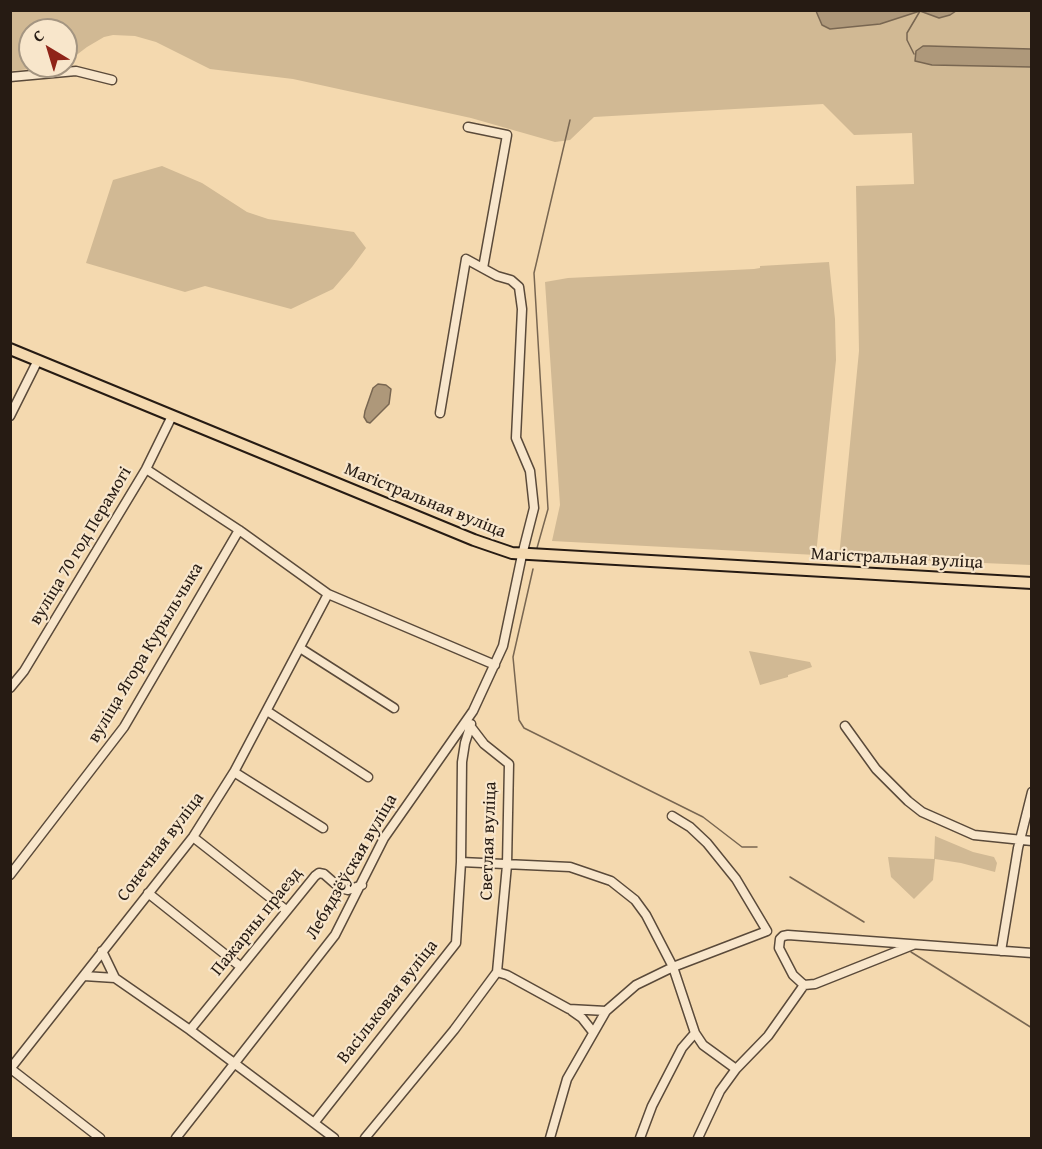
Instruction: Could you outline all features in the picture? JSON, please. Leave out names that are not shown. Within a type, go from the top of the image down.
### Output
[{"type":"main road","name":"Магістральная вуліца","points":[[10,349],[474,540],[522,555],[1032,583]]},
{"type":"street","points":[[10,77],[76,71],[112,80]]},
{"type":"street","points":[[441,413],[466,260],[483,268],[507,135],[468,127]]},
{"type":"street","name":"Лебядзёўская вуліца","points":[[176,1138],[335,935],[384,838],[473,711],[503,646],[534,508],[530,471],[516,438],[522,309],[519,287],[511,280],[497,276],[483,268]]},
{"type":"street","points":[[10,416],[38,360]]},
{"type":"street","name":"вуліца 70 год Перамогі","points":[[10,688],[24,671],[146,469],[172,416]]},
{"type":"street","points":[[146,469],[239,530],[328,594],[495,664]]},
{"type":"street","name":"вуліца Ягора Курыльчыка","points":[[10,875],[124,727],[239,530]]},
{"type":"street","name":"Сонечная вуліца","points":[[11,1069],[193,837],[234,772],[328,594]]},
{"type":"street","points":[[300,648],[394,708]]},
{"type":"street","points":[[267,711],[368,777]]},
{"type":"street","name":"Васільковая вуліца","points":[[314,1123],[456,943],[461,862],[462,762],[473,711]]},
{"type":"street","points":[[845,726],[892,787],[922,812],[974,835],[1032,841]]},
{"type":"street","name":"Светлая вуліца","points":[[471,727],[484,744],[508,764],[507,866],[497,972]]},
{"type":"street","points":[[454,738],[465,743]]},
{"type":"street","points":[[234,772],[323,828]]},
{"type":"street","points":[[1002,951],[1019,841],[1032,792]]},
{"type":"street","points":[[672,816],[690,827],[707,843],[736,879],[767,931]]},
{"type":"street","points":[[193,837],[286,910]]},
{"type":"street","points":[[461,862],[507,866],[570,867],[612,881],[635,900],[646,915],[672,967],[695,1032],[704,1045],[736,1069]]},
{"type":"street","name":"Пажарны праезд","points":[[190,1030],[286,910],[320,873],[340,888],[348,890],[362,885]]},
{"type":"street","points":[[148,893],[241,968]]},
{"type":"street","points":[[550,1138],[567,1079],[606,1011],[636,986],[672,967],[767,931],[783,936],[817,936],[1032,953]]},
{"type":"street","points":[[783,936],[779,941],[781,954],[793,975],[804,985],[815,984],[913,945]]},
{"type":"street","points":[[102,951],[115,978],[190,1030],[334,1138]]},
{"type":"street","points":[[365,1138],[454,1030],[497,972],[507,975],[569,1009],[582,1018],[593,1032]]},
{"type":"street","points":[[84,976],[115,978]]},
{"type":"street","points":[[698,1138],[720,1091],[736,1069],[768,1036],[804,985]]},
{"type":"street","points":[[569,1009],[606,1011]]},
{"type":"street","points":[[640,1138],[652,1106],[682,1047],[695,1032]]},
{"type":"street","points":[[11,1069],[100,1138]]},
{"type":"shaded area","points":[[816,10],[956,11],[939,18],[920,11],[880,24],[830,29],[822,25]]},
{"type":"shaded area","points":[[10,11],[1031,11],[1031,49],[919,63],[1031,67],[1031,565],[839,557],[859,351],[856,186],[914,184],[912,133],[854,135],[823,104],[594,117],[570,140],[555,142],[471,118],[293,79],[210,69],[156,42],[135,36],[104,37],[78,54],[78,18],[18,18],[18,70],[11,71]]},
{"type":"shaded area","points":[[923,46],[1031,49],[1031,67],[932,65],[915,61],[916,51]]},
{"type":"shaded area","points":[[162,166],[202,183],[247,212],[268,219],[354,232],[366,248],[333,289],[291,309],[205,286],[185,292],[86,263],[113,180]]},
{"type":"shaded area","points":[[829,262],[835,319],[836,360],[816,555],[552,541],[560,505],[545,282],[568,278],[754,269],[760,266]]},
{"type":"shaded area","points":[[378,384],[386,385],[391,389],[389,404],[370,423],[364,417],[365,411],[373,388]]},
{"type":"shaded area","points":[[749,651],[810,662],[812,667],[760,685]]},
{"type":"shaded area","points":[[935,836],[973,852],[994,857],[997,863],[995,872],[935,859],[933,880],[914,899],[891,877],[888,857],[934,859]]},
{"type":"waterway","points":[[914,54],[907,40],[907,33],[920,11]]},
{"type":"waterway","points":[[537,548],[548,509],[534,273],[570,120]]},
{"type":"waterway","points":[[533,569],[513,657],[519,720],[524,728],[703,817],[742,847],[757,847]]},
{"type":"waterway","points":[[790,877],[864,922]]},
{"type":"waterway","points":[[911,952],[1032,1028]]}]
